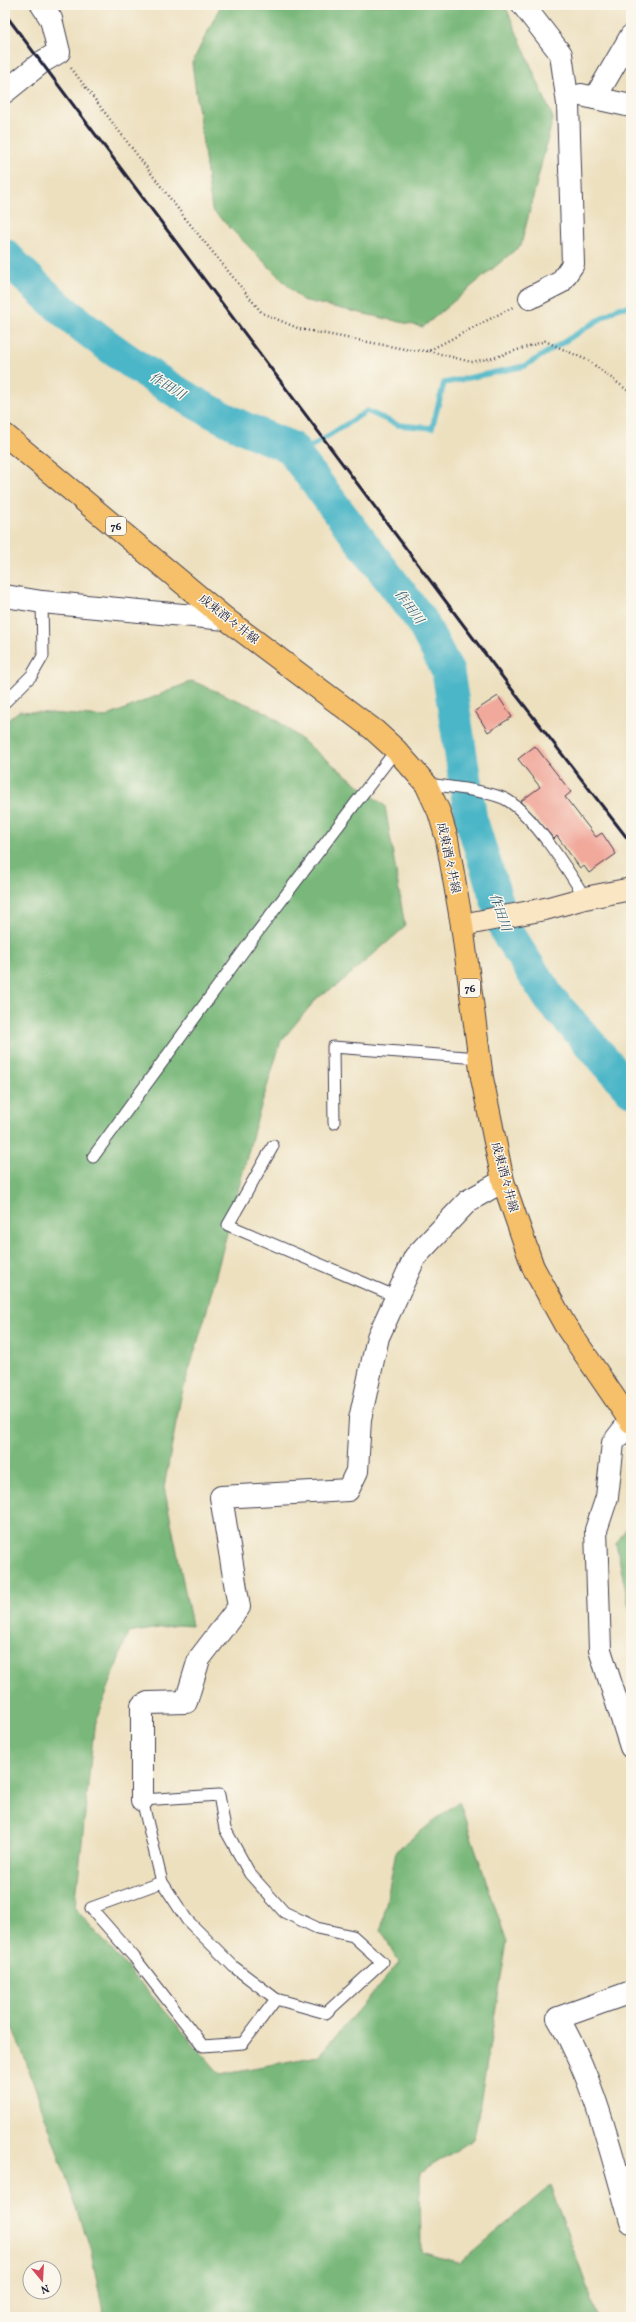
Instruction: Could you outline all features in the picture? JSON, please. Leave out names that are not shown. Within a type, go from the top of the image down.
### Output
[{"type":"main road","name":"成東酒々井線","points":[[5,435],[226,619],[374,730],[396,750],[426,784],[439,812],[447,839],[462,925],[479,1058],[503,1181],[533,1267],[565,1325],[631,1422]]},
{"type":"street","points":[[5,92],[42,62],[59,52],[51,19],[42,5]]},
{"type":"street","points":[[523,5],[561,54],[566,92],[573,264],[561,282],[530,298]]},
{"type":"street","points":[[595,98],[631,36]]},
{"type":"street","points":[[566,92],[631,106]]},
{"type":"street","points":[[5,596],[42,602],[226,619]]},
{"type":"street","points":[[462,925],[545,910],[585,898],[631,890]]},
{"type":"street","points":[[142,1800],[142,1706],[148,1702],[186,1702],[200,1659],[239,1606],[221,1497],[348,1490],[357,1471],[360,1419],[378,1337],[415,1257],[468,1201],[503,1181]]},
{"type":"street","points":[[631,1422],[613,1443],[607,1497],[596,1530],[600,1650],[631,1747]]},
{"type":"street","points":[[631,1992],[558,2018],[575,2047],[602,2117],[631,2222]]},
{"type":"lane","points":[[5,702],[32,675],[43,656],[42,602]]},
{"type":"lane","points":[[93,1157],[253,938],[396,750]]},
{"type":"lane","points":[[426,784],[453,786],[506,799],[520,810],[565,865],[585,898]]},
{"type":"lane","points":[[334,1123],[333,1047],[479,1058]]},
{"type":"lane","points":[[272,1146],[228,1225],[397,1297]]},
{"type":"lane","points":[[219,1796],[225,1829],[250,1874],[284,1912],[317,1928],[353,1936],[382,1962],[326,2013],[276,1999],[234,1967],[187,1920],[162,1882],[142,1800],[219,1796]]},
{"type":"lane","points":[[162,1882],[91,1908],[134,1957],[203,2046],[243,2043],[276,1999]]},
{"type":"path","points":[[59,52],[185,218],[262,313],[300,329],[410,350],[428,351],[471,362],[494,358],[545,341],[589,361],[631,393]]},
{"type":"path","points":[[428,351],[530,298]]},
{"type":"green space","points":[[221,5],[505,5],[553,118],[521,245],[423,327],[302,300],[212,210],[192,63]]},
{"type":"green space","points":[[192,681],[268,713],[385,806],[405,927],[339,984],[317,998],[281,1041],[255,1126],[205,1317],[181,1397],[164,1487],[192,1626],[177,1625],[128,1633],[94,1728],[75,1908],[220,2074],[318,2056],[399,1963],[381,1930],[396,1851],[459,1801],[507,1942],[474,2139],[420,2173],[421,2252],[460,2263],[550,2186],[598,2317],[104,2317],[90,2247],[27,2064],[5,2009],[5,722],[19,711],[106,717]]},
{"type":"green space","points":[[631,1521],[631,1616],[616,1544]]},
{"type":"building","points":[[498,696],[512,717],[488,732],[475,711]]},
{"type":"building","points":[[535,746],[571,792],[565,797],[596,837],[602,833],[616,854],[589,873],[584,866],[580,868],[557,836],[554,839],[521,801],[540,787],[518,759]]},
{"type":"waterway","name":"作田川","points":[[5,255],[66,313],[137,366],[175,391],[213,412],[290,447],[295,451],[297,457],[421,620],[448,672],[471,819],[507,933],[550,999],[631,1090]]},
{"type":"waterway","points":[[295,451],[309,448],[367,411],[398,425],[432,428],[444,383],[525,366],[618,308],[631,306]]},
{"type":"railway","points":[[5,14],[510,687],[631,843]]}]
